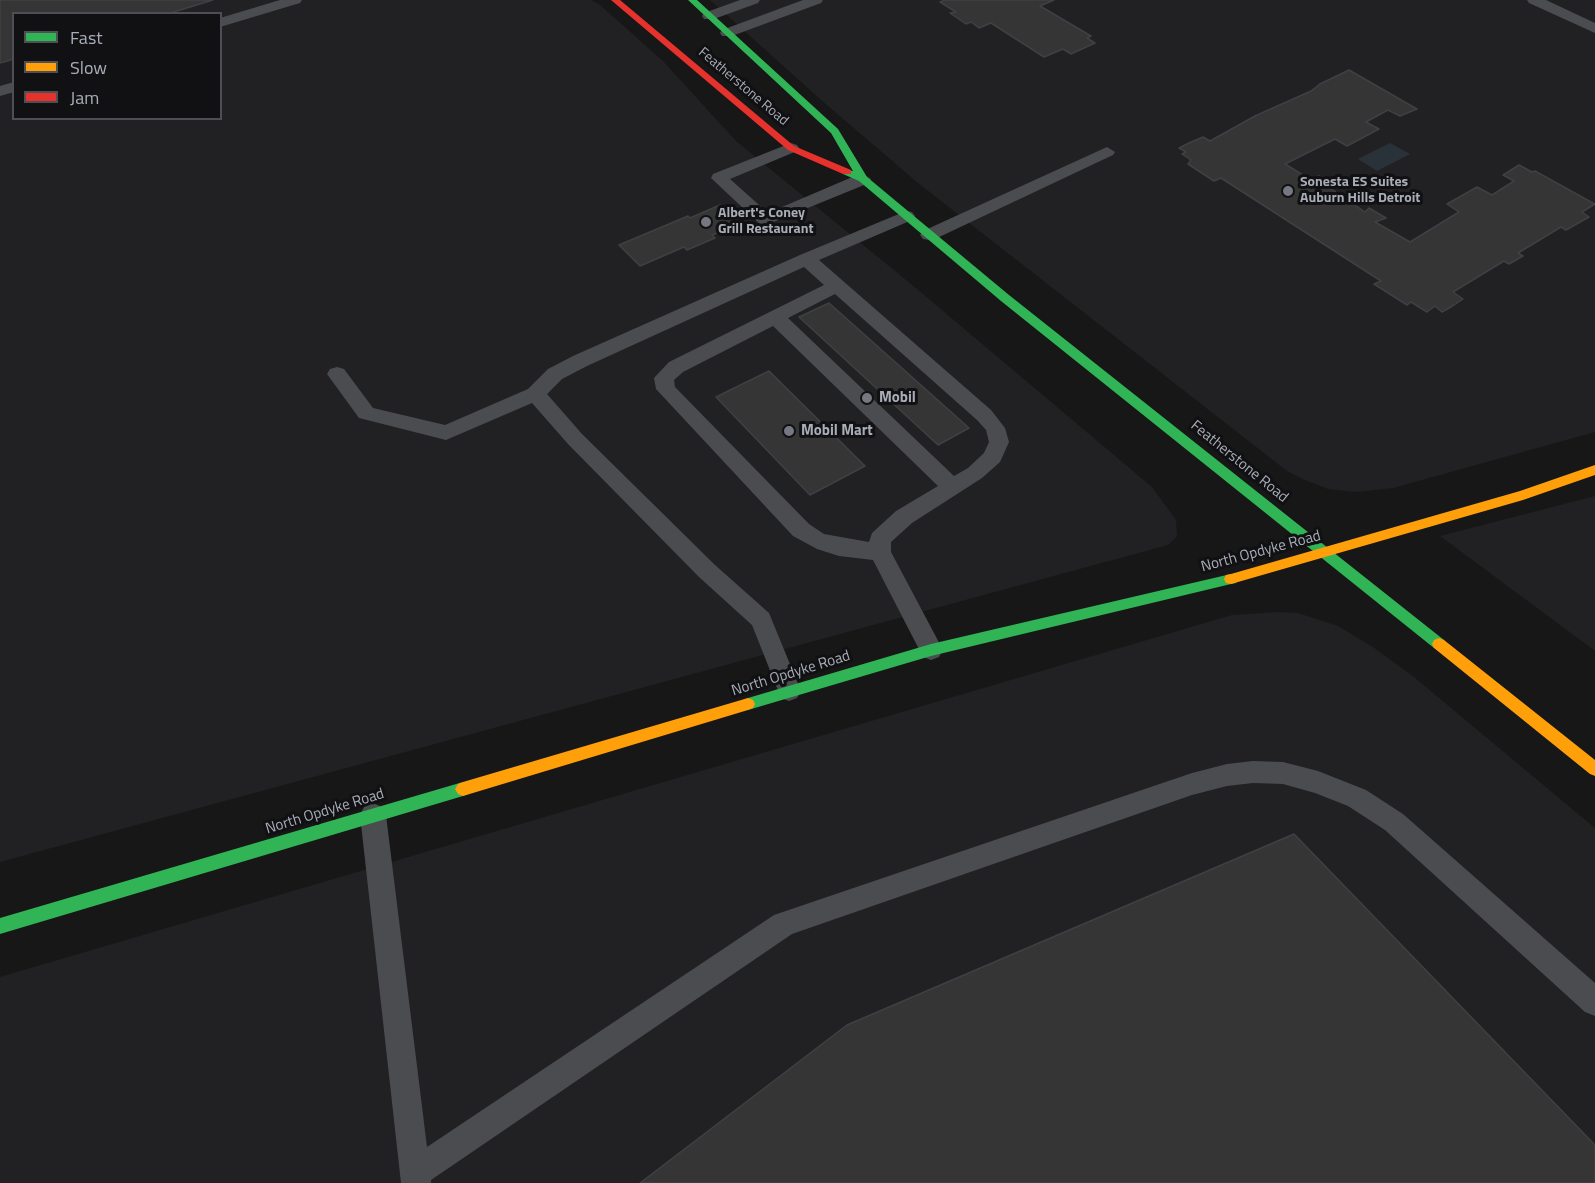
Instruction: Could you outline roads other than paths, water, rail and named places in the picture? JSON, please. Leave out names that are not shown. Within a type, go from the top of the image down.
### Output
[{"type":"main road","name":"Featherstone Road","points":[[615,0],[791,148],[863,179],[929,235],[1595,769]]},
{"type":"main road","name":"Featherstone Road","points":[[692,0],[835,131],[863,179]]},
{"type":"main road","name":"North Opdyke Road","points":[[0,926],[931,650],[1220,582],[1522,495],[1595,470]]},
{"type":"lane","points":[[222,22],[295,0]]},
{"type":"lane","points":[[709,16],[753,0]]},
{"type":"lane","points":[[727,33],[816,0]]},
{"type":"lane","points":[[1534,0],[1595,29]]},
{"type":"lane","points":[[791,148],[719,178],[766,220],[863,179]]},
{"type":"lane","points":[[929,235],[1107,152]]},
{"type":"lane","points":[[337,374],[366,413],[446,432],[535,394],[555,374],[572,365],[906,216]]},
{"type":"lane","points":[[806,259],[984,415],[995,428],[999,442],[993,457],[975,473],[904,517],[880,539],[880,552],[931,650]]},
{"type":"lane","points":[[837,286],[676,367],[664,378],[666,389],[801,530],[817,541],[839,547],[880,552]]},
{"type":"lane","points":[[775,317],[952,487]]},
{"type":"lane","points":[[535,394],[575,439],[706,572],[761,620],[789,692]]},
{"type":"lane","points":[[373,815],[416,1178],[784,924],[1192,784],[1227,775],[1253,772],[1283,773],[1318,782],[1357,798],[1394,822],[1595,1002]]},
{"type":"place","name":"Sonesta ES Suites Auburn Hills Detroit","points":[[1288,191]]},
{"type":"place","name":"Albert's Coney Grill Restaurant","points":[[706,222]]},
{"type":"place","name":"Mobil","points":[[867,398]]},
{"type":"place","name":"Mobil Mart","points":[[789,431]]}]
